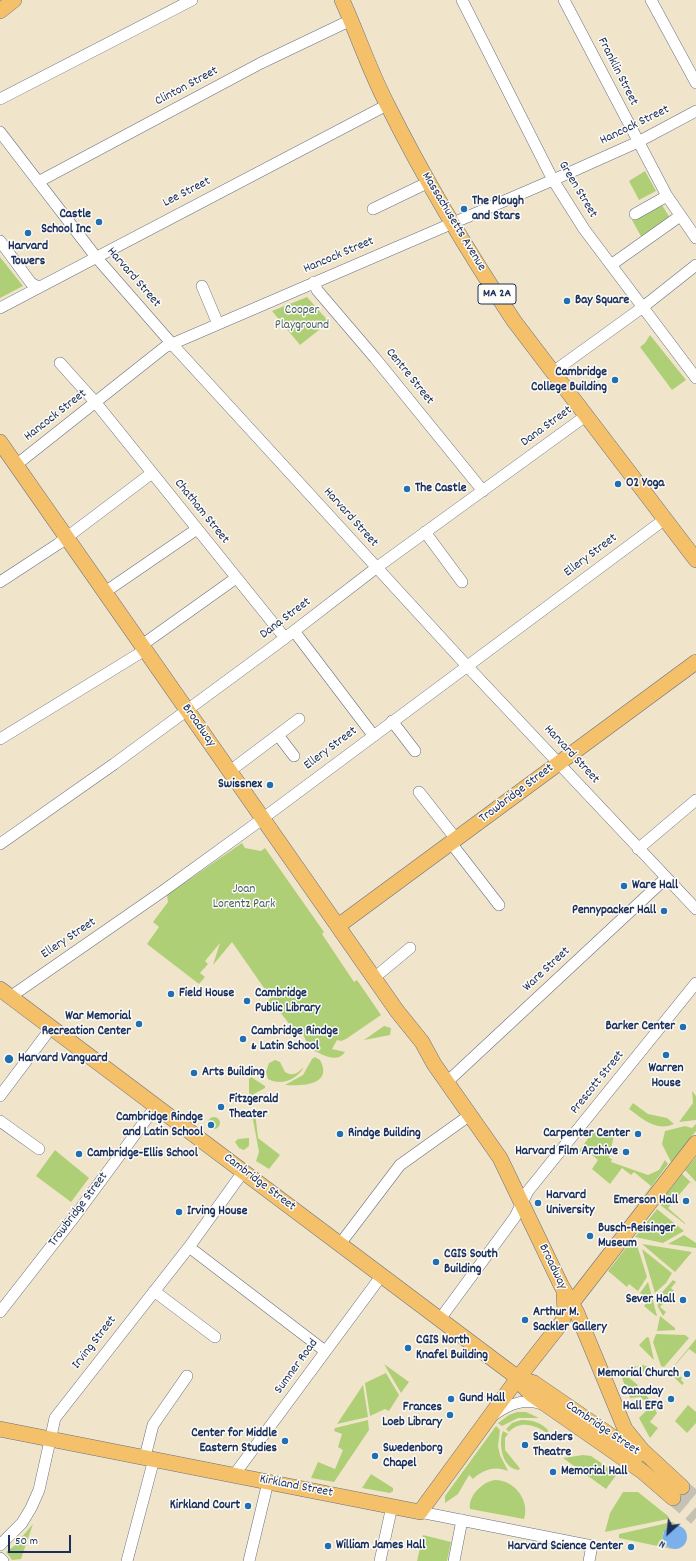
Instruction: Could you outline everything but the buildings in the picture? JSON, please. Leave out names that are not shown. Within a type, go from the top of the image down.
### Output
[{"type":"main road","points":[[0,11],[14,0]]},
{"type":"main road","name":"Massachusetts Avenue","points":[[342,0],[387,105],[429,182],[504,306],[696,560]]},
{"type":"main road","name":"Broadway","points":[[0,442],[397,1011],[411,1039],[421,1052],[434,1064],[500,1158],[568,1297],[625,1429],[678,1492]]},
{"type":"main road","name":"Trowbridge Street","points":[[338,926],[696,662]]},
{"type":"main road","name":"Cambridge Street","points":[[5,993],[518,1378],[534,1383],[658,1467],[678,1492]]},
{"type":"main road","points":[[420,1512],[518,1378],[563,1320],[568,1297],[696,1143]]},
{"type":"main road","name":"Cambridge Street","points":[[518,1378],[525,1389],[552,1409],[647,1475],[678,1492]]},
{"type":"main road","name":"Kirkland Street","points":[[0,1428],[420,1512]]},
{"type":"street","points":[[0,99],[192,0]]},
{"type":"street","name":"Green Street","points":[[462,0],[553,180],[584,229],[696,378]]},
{"type":"street","name":"Franklin Street","points":[[564,0],[667,196],[696,238]]},
{"type":"street","points":[[651,0],[694,78]]},
{"type":"street","name":"Clinton Street","points":[[38,182],[255,67],[351,20]]},
{"type":"street","points":[[694,78],[696,63]]},
{"type":"street","name":"Lee Street","points":[[0,308],[387,105]]},
{"type":"street","name":"Hancock Street","points":[[16,465],[165,347],[314,282],[454,224],[553,180],[638,142],[696,111]]},
{"type":"street","name":"Harvard Street","points":[[0,132],[96,257],[172,344],[376,568],[559,762],[638,849],[696,909]]},
{"type":"street","points":[[373,209],[429,182]]},
{"type":"street","points":[[635,214],[667,196]]},
{"type":"street","points":[[611,265],[680,216]]},
{"type":"street","points":[[0,241],[31,283],[38,287]]},
{"type":"street","points":[[553,372],[643,307],[696,265]]},
{"type":"street","name":"Centre Street","points":[[314,282],[317,290],[375,358],[483,491]]},
{"type":"street","points":[[202,286],[218,324]]},
{"type":"street","name":"Chatham Street","points":[[60,363],[96,403],[285,638]]},
{"type":"street","name":"Dana Street","points":[[0,844],[187,710],[285,638],[376,568],[587,416]]},
{"type":"street","points":[[0,582],[67,538],[152,473]]},
{"type":"street","name":"Ellery Street","points":[[5,993],[163,891],[665,519]]},
{"type":"street","points":[[105,592],[197,529]]},
{"type":"street","points":[[425,532],[462,582]]},
{"type":"street","points":[[0,739],[144,648],[236,578]]},
{"type":"street","points":[[294,631],[373,736]]},
{"type":"street","points":[[230,771],[299,719]]},
{"type":"street","points":[[392,721],[415,751]]},
{"type":"street","points":[[278,735],[294,756]]},
{"type":"street","points":[[419,792],[499,905]]},
{"type":"street","points":[[638,849],[696,800]]},
{"type":"street","name":"Ware Street","points":[[447,1082],[666,878]]},
{"type":"street","points":[[374,978],[410,948]]},
{"type":"street","name":"Prescott Street","points":[[440,1319],[515,1217],[530,1188],[696,983]]},
{"type":"street","points":[[0,1096],[51,1028]]},
{"type":"street","name":"Trowbridge Street","points":[[0,1312],[75,1216],[156,1106]]},
{"type":"street","points":[[340,1244],[399,1166],[408,1158],[470,1115]]},
{"type":"street","points":[[0,1121],[39,1149]]},
{"type":"street","name":"Irving Street","points":[[0,1545],[22,1523],[31,1508],[38,1490],[54,1418],[189,1247],[243,1172]]},
{"type":"street","points":[[189,1247],[325,1351]]},
{"type":"street","name":"Sumner Road","points":[[234,1475],[382,1275]]},
{"type":"street","points":[[154,1291],[215,1337]]},
{"type":"street","points":[[127,1561],[150,1458],[153,1425],[186,1376]]},
{"type":"street","points":[[486,1421],[505,1407],[521,1402],[538,1403],[552,1409]]},
{"type":"street","points":[[249,1561],[268,1482]]},
{"type":"street","points":[[380,1561],[392,1506]]},
{"type":"street","name":"Kirkland Street","points":[[420,1512],[592,1546],[590,1561]]},
{"type":"street","points":[[454,1561],[462,1520]]},
{"type":"street","points":[[0,1558],[3,1561]]},
{"type":"green space","points":[[645,171],[656,191],[639,200],[629,181]]},
{"type":"green space","points":[[662,205],[672,221],[643,240],[632,220]]},
{"type":"green space","points":[[0,257],[23,286],[0,298]]},
{"type":"green space","name":"Cooper Playground","points":[[307,297],[329,322],[300,345],[272,311]]},
{"type":"green space","points":[[650,335],[686,380],[672,390],[640,347],[645,343]]},
{"type":"green space","name":"Joan Lorentz Park","points":[[242,843],[245,848],[261,851],[265,848],[324,932],[322,934],[354,982],[357,980],[381,1015],[346,1039],[341,1041],[337,1040],[332,1049],[345,1052],[337,1058],[328,1057],[309,1048],[303,1034],[300,1032],[297,1034],[280,1012],[274,1010],[270,1013],[264,1004],[271,998],[232,942],[213,965],[220,943],[205,961],[208,964],[200,973],[205,977],[199,984],[147,944],[159,927],[153,922],[168,902],[167,895]]},
{"type":"green space","points":[[384,1026],[391,1028],[390,1035],[364,1040]]},
{"type":"green space","points":[[315,1057],[320,1060],[323,1069],[323,1075],[319,1080],[313,1083],[285,1085],[303,1075],[312,1059]]},
{"type":"green space","points":[[275,1060],[280,1062],[285,1072],[290,1074],[297,1073],[304,1067],[301,1072],[293,1078],[283,1082],[273,1081],[268,1079],[266,1072],[269,1063]]},
{"type":"green space","points":[[251,1077],[265,1086],[265,1088],[252,1095],[249,1093],[249,1079]]},
{"type":"green space","points":[[692,1091],[696,1096],[696,1120],[679,1122],[693,1103]]},
{"type":"green space","points":[[633,1103],[648,1114],[667,1118],[674,1124],[661,1126],[650,1123],[629,1109]]},
{"type":"green space","points":[[255,1112],[258,1138],[280,1155],[269,1169],[256,1161],[259,1152],[252,1114]]},
{"type":"green space","points":[[212,1117],[216,1117],[220,1123],[216,1129],[212,1129],[208,1125],[208,1121]]},
{"type":"green space","points":[[696,1124],[696,1131],[671,1162],[662,1144],[665,1131],[685,1126],[692,1128]]},
{"type":"green space","points":[[595,1132],[614,1135],[609,1158],[612,1159],[611,1162],[648,1175],[659,1170],[665,1160],[668,1164],[628,1218],[651,1186],[634,1172],[631,1175],[622,1168],[610,1184],[592,1169],[598,1160],[585,1149],[583,1154],[579,1151],[592,1133]]},
{"type":"green space","points":[[249,1138],[249,1146],[244,1150],[239,1148],[235,1142],[238,1139]]},
{"type":"green space","points":[[55,1150],[89,1178],[71,1202],[36,1176]]},
{"type":"green space","points":[[696,1157],[696,1182],[685,1170]]},
{"type":"green space","points":[[682,1174],[696,1187],[690,1182],[668,1208],[685,1224],[659,1204]]},
{"type":"green space","points":[[657,1209],[684,1231],[663,1243],[635,1237]]},
{"type":"green space","points":[[684,1235],[696,1243],[696,1248],[668,1244]]},
{"type":"green space","points":[[629,1244],[637,1245],[647,1277],[638,1291],[629,1284],[627,1287],[608,1271]]},
{"type":"green space","points":[[642,1244],[692,1252],[675,1272]]},
{"type":"green space","points":[[642,1249],[672,1273],[666,1283],[655,1293]]},
{"type":"green space","points":[[673,1280],[676,1282],[671,1288],[674,1291],[660,1307],[666,1312],[663,1316],[658,1307],[657,1298]]},
{"type":"green space","points":[[648,1282],[657,1316],[644,1306],[648,1300],[640,1293]]},
{"type":"green space","points":[[660,1316],[675,1328],[675,1330],[657,1331]]},
{"type":"green space","points":[[656,1334],[685,1335],[689,1338],[664,1367],[661,1366],[653,1342]]},
{"type":"green space","points":[[647,1337],[649,1338],[654,1360],[639,1345]]},
{"type":"green space","points":[[696,1339],[696,1354],[689,1349],[672,1369],[682,1378],[681,1380],[684,1383],[682,1385],[669,1372]]},
{"type":"green space","points":[[384,1364],[409,1382],[401,1393]]},
{"type":"green space","points":[[643,1365],[651,1368],[655,1372],[651,1378],[637,1366]]},
{"type":"green space","points":[[637,1366],[629,1375],[627,1368]]},
{"type":"green space","points":[[386,1373],[399,1395],[389,1411],[385,1409],[370,1416],[365,1383]]},
{"type":"green space","points":[[628,1377],[638,1385],[634,1389],[637,1392],[642,1388],[657,1413],[650,1422],[658,1428],[650,1438],[639,1418],[647,1410],[647,1403],[641,1397],[630,1398],[622,1378]]},
{"type":"green space","points":[[363,1385],[368,1417],[337,1424]]},
{"type":"green space","points":[[688,1405],[696,1412],[696,1423],[687,1433],[675,1421]]},
{"type":"green space","points":[[517,1412],[526,1412],[539,1418],[518,1418],[502,1426],[498,1423],[509,1415]]},
{"type":"green space","points":[[368,1420],[369,1430],[334,1482],[311,1478],[318,1462],[335,1469],[343,1450],[338,1447],[342,1434],[334,1431],[335,1428]]},
{"type":"green space","points":[[521,1420],[539,1423],[548,1430],[548,1434],[539,1428],[529,1425],[518,1426],[509,1432],[506,1429],[512,1423]]},
{"type":"green space","points":[[496,1426],[500,1430],[498,1446],[500,1455],[508,1471],[498,1468],[489,1469],[480,1473],[473,1479],[469,1475],[458,1494],[445,1503],[445,1496]]},
{"type":"green space","points":[[503,1431],[508,1434],[505,1438],[505,1450],[520,1469],[518,1470],[508,1465],[505,1460],[501,1448]]},
{"type":"green space","points":[[583,1455],[591,1456],[617,1474],[606,1489],[563,1458]]},
{"type":"green space","points":[[371,1474],[393,1488],[393,1491],[390,1493],[362,1488]]},
{"type":"green space","points":[[495,1480],[509,1484],[519,1493],[525,1505],[524,1519],[470,1509],[471,1499],[477,1490],[490,1481]]},
{"type":"green space","points":[[623,1492],[638,1492],[668,1516],[668,1519],[605,1532],[610,1513]]},
{"type":"green space","points":[[672,1522],[678,1525],[663,1533],[663,1538],[664,1543],[672,1549],[619,1538],[619,1534]]},
{"type":"green space","points":[[33,1524],[21,1559],[12,1560],[6,1552],[14,1546]]},
{"type":"green space","points":[[423,1535],[451,1542],[447,1561],[417,1561]]},
{"type":"water","points":[[675,1525],[684,1528],[687,1537],[684,1546],[675,1549],[666,1546],[663,1537],[666,1528]]},
{"type":"tunnel","points":[[682,1487],[696,1499]]},
{"type":"tunnel","points":[[673,1498],[696,1518]]},
{"type":"place","name":"The Plough and Stars","points":[[464,209]]},
{"type":"place","name":"Castle School Inc","points":[[99,222]]},
{"type":"place","name":"Harvard Towers","points":[[28,233]]},
{"type":"place","name":"Bay Square","points":[[567,301]]},
{"type":"place","name":"Cambridge College Building","points":[[615,380]]},
{"type":"place","name":"O2 Yoga","points":[[618,484]]},
{"type":"place","name":"The Castle","points":[[407,489]]},
{"type":"place","name":"Swissnex","points":[[270,785]]},
{"type":"place","name":"Ware Hall","points":[[624,886]]},
{"type":"place","name":"Pennypacker Hall","points":[[664,911]]},
{"type":"place","name":"Field House","points":[[171,994]]},
{"type":"place","name":"Cambridge Public Library","points":[[247,1001]]},
{"type":"place","name":"War Memorial Recreation Center","points":[[139,1024]]},
{"type":"place","name":"Barker Center","points":[[683,1027]]},
{"type":"place","name":"Cambridge Rindge & Latin School","points":[[243,1039]]},
{"type":"place","name":"Warren House","points":[[666,1055]]},
{"type":"place","name":"Harvard Vanguard","points":[[9,1059]]},
{"type":"place","name":"Arts Building","points":[[194,1073]]},
{"type":"place","name":"Fitzgerald Theater","points":[[221,1107]]},
{"type":"place","name":"Cambridge Rindge and Latin School","points":[[211,1125]]},
{"type":"place","name":"Rindge Building","points":[[340,1134]]},
{"type":"place","name":"Carpenter Center","points":[[638,1134]]},
{"type":"place","name":"Harvard Film Archive","points":[[626,1152]]},
{"type":"place","name":"Cambridge-Ellis School","points":[[79,1154]]},
{"type":"place","name":"Emerson Hall","points":[[686,1201]]},
{"type":"place","name":"Harvard University","points":[[538,1203]]},
{"type":"place","name":"Irving House","points":[[179,1212]]},
{"type":"place","name":"Busch-Reisinger Museum","points":[[590,1236]]},
{"type":"place","name":"CGIS South Building","points":[[436,1262]]},
{"type":"place","name":"Sever Hall","points":[[683,1300]]},
{"type":"place","name":"Arthur M. Sackler Gallery","points":[[525,1320]]},
{"type":"place","name":"CGIS North Knafel Building","points":[[408,1348]]},
{"type":"place","name":"Memorial Church","points":[[687,1374]]},
{"type":"place","name":"Gund Hall","points":[[451,1399]]},
{"type":"place","name":"Canaday Hall EFG","points":[[671,1399]]},
{"type":"place","name":"Frances Loeb Library","points":[[450,1415]]},
{"type":"place","name":"Center for Middle Eastern Studies","points":[[285,1441]]},
{"type":"place","name":"Sanders Theatre","points":[[525,1445]]},
{"type":"place","name":"Swedenborg Chapel","points":[[375,1456]]},
{"type":"place","name":"Memorial Hall","points":[[553,1472]]},
{"type":"place","name":"Kirkland Court","points":[[248,1506]]},
{"type":"place","name":"William James Hall","points":[[328,1546]]},
{"type":"place","name":"Harvard Science Center","points":[[631,1547]]}]
